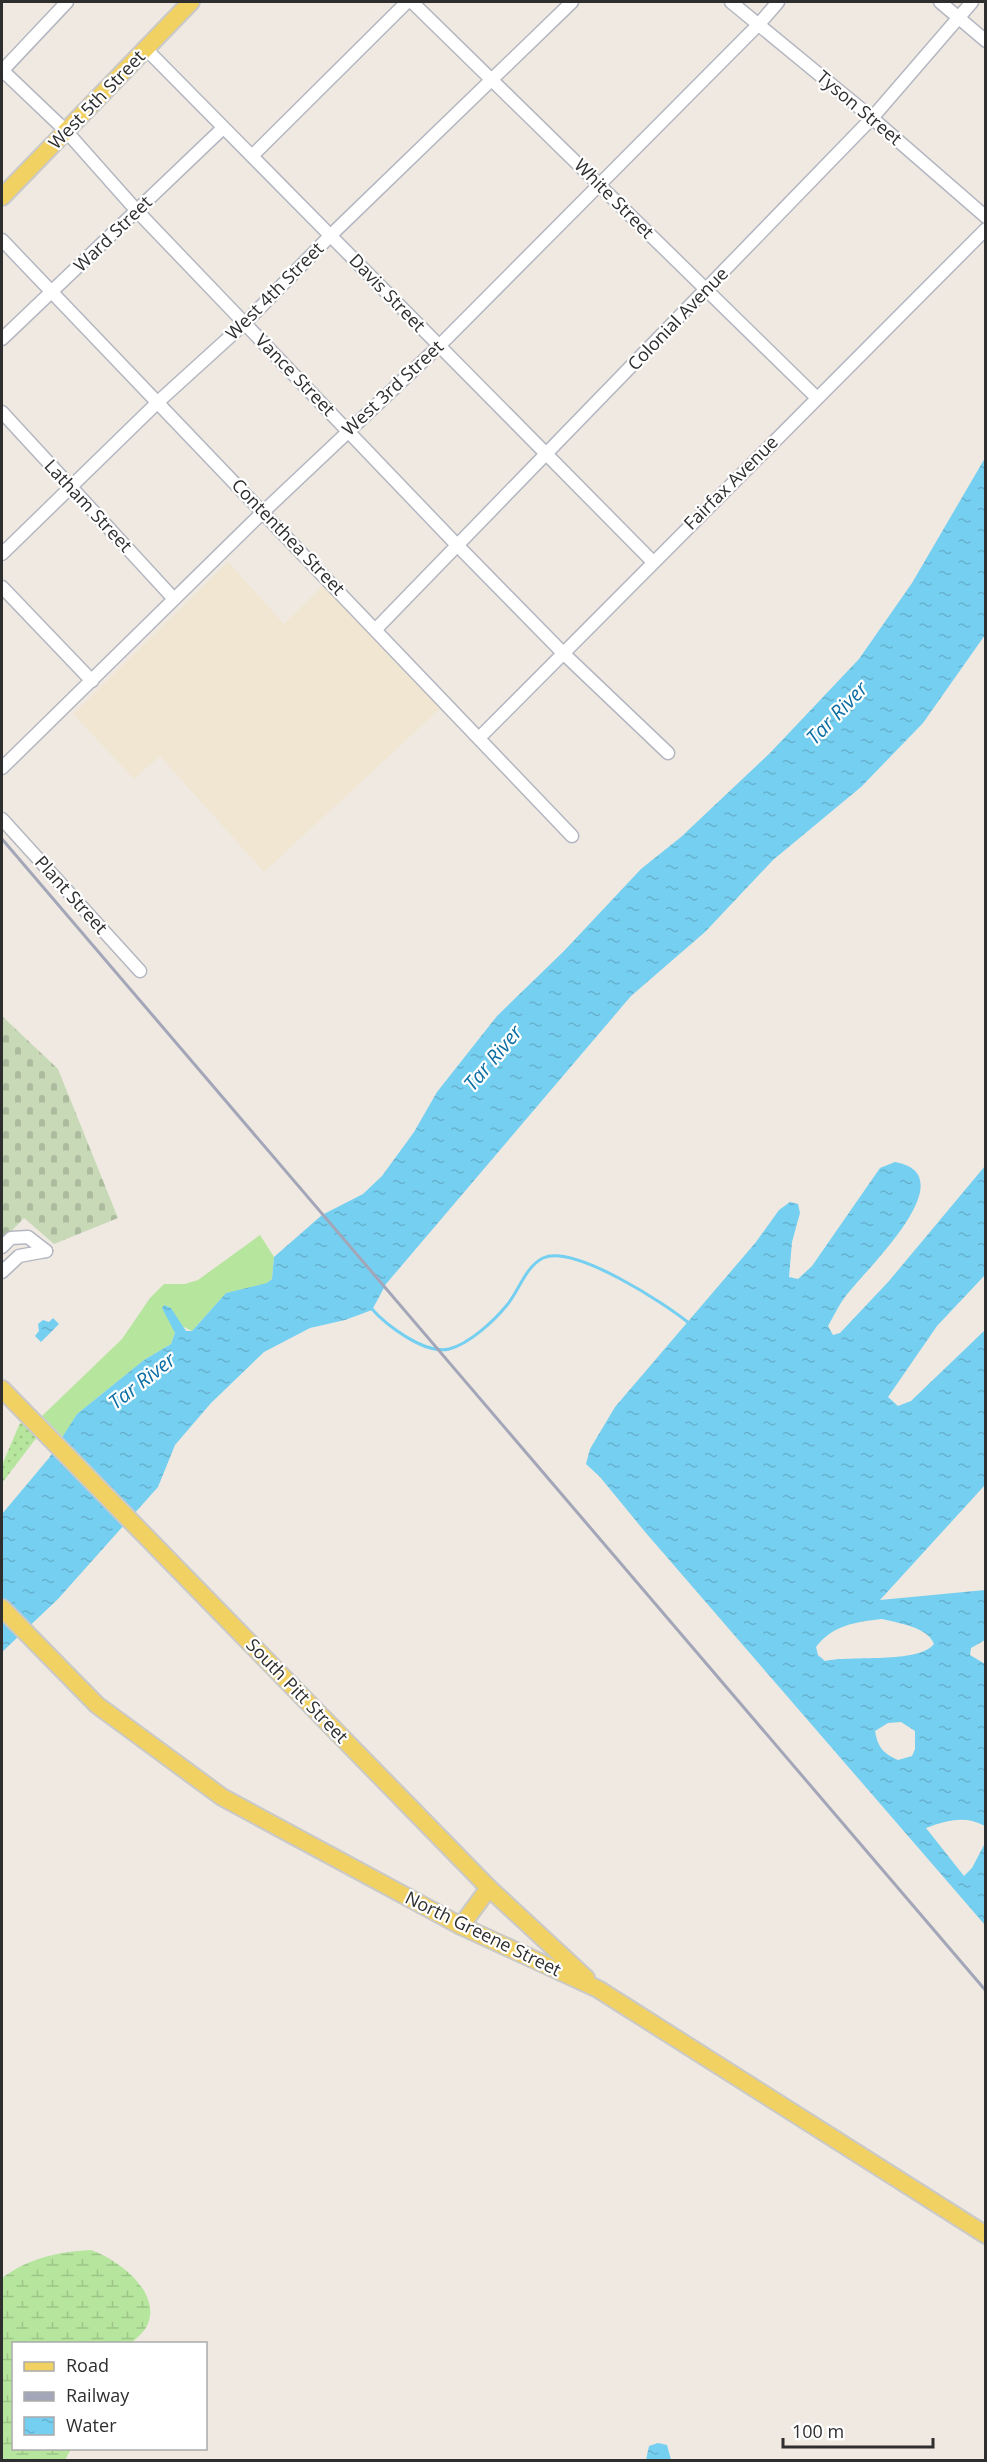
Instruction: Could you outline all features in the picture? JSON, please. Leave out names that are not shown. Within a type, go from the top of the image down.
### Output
[{"type":"main road","name":"West 5th Street","points":[[2,197],[191,2]]},
{"type":"main road","name":"South Pitt Street","points":[[2,1389],[489,1888],[597,1989]]},
{"type":"main road","name":"North Greene Street","points":[[2,1608],[97,1705],[179,1767],[261,1820],[461,1926],[597,1989],[986,2235]]},
{"type":"main road","points":[[461,1926],[489,1888]]},
{"type":"street","points":[[2,70],[67,2]]},
{"type":"street","name":"White Street","points":[[412,2],[816,397]]},
{"type":"street","name":"West 4th Street","points":[[2,554],[159,401],[245,323],[331,235],[572,2]]},
{"type":"street","name":"Tyson Street","points":[[732,2],[872,118],[986,217]]},
{"type":"street","name":"West 3rd Street","points":[[2,768],[263,512],[439,346],[759,24],[778,2]]},
{"type":"street","points":[[940,2],[986,41]]},
{"type":"street","name":"Colonial Avenue","points":[[376,629],[872,118],[972,2]]},
{"type":"street","points":[[252,156],[399,4]]},
{"type":"street","name":"Davis Street","points":[[146,49],[652,562]]},
{"type":"street","name":"Vance Street","points":[[2,70],[66,131],[137,210],[456,544],[563,653],[668,753]]},
{"type":"street","name":"Ward Street","points":[[2,339],[223,128]]},
{"type":"street","name":"Fairfax Avenue","points":[[479,738],[816,397],[986,229]]},
{"type":"street","name":"Contenthea Street","points":[[2,240],[159,401],[572,836]]},
{"type":"street","name":"Latham Street","points":[[2,412],[174,599]]},
{"type":"street","points":[[2,587],[92,681]]},
{"type":"street","name":"Plant Street","points":[[2,819],[140,971]]},
{"type":"street","points":[[22,1236],[22,1255]]},
{"type":"street","points":[[2,1247],[11,1238],[22,1236],[28,1237],[46,1251],[22,1255],[2,1272]]},
{"type":"shaded area","points":[[228,562],[284,624],[325,584],[444,705],[264,872],[160,756],[134,779],[73,714]]},
{"type":"green space","points":[[2,1016],[58,1069],[118,1218],[54,1244],[24,1218],[2,1241]]},
{"type":"green space","points":[[260,1235],[274,1257],[272,1279],[267,1284],[226,1293],[192,1331],[182,1326],[171,1308],[175,1333],[171,1344],[144,1360],[77,1414],[63,1437],[42,1416],[122,1339],[150,1298],[164,1284],[185,1284],[198,1280]]},
{"type":"green space","points":[[20,1423],[30,1426],[37,1437],[2,1483],[2,1465]]},
{"type":"green space","points":[[91,2250],[102,2254],[135,2279],[149,2301],[150,2313],[147,2326],[132,2342],[12,2342],[12,2450],[70,2450],[65,2460],[2,2460],[2,2278],[33,2261],[67,2252]]},
{"type":"water","name":"Tar River","points":[[985,458],[985,635],[923,723],[861,787],[773,860],[705,932],[631,996],[386,1284],[372,1310],[345,1320],[310,1328],[264,1352],[211,1403],[175,1445],[158,1487],[58,1599],[2,1652],[2,1514],[49,1458],[77,1414],[144,1360],[171,1344],[175,1333],[162,1308],[164,1305],[171,1308],[186,1331],[192,1331],[226,1293],[267,1283],[272,1279],[274,1257],[322,1215],[363,1194],[382,1176],[414,1132],[437,1092],[497,1016],[564,951],[641,869],[681,837],[770,753],[859,659],[912,583]]},
{"type":"water","points":[[895,1162],[915,1171],[921,1185],[916,1204],[904,1226],[840,1304],[828,1326],[833,1335],[840,1333],[889,1281],[985,1166],[985,1275],[937,1326],[888,1397],[898,1406],[911,1401],[985,1330],[985,1485],[880,1600],[985,1590],[985,1640],[971,1648],[970,1655],[985,1664],[985,1826],[971,1821],[956,1820],[926,1828],[964,1876],[972,1868],[985,1843],[985,1925],[600,1477],[586,1464],[590,1449],[615,1407],[756,1242],[779,1210],[790,1202],[798,1204],[800,1213],[792,1242],[789,1277],[798,1279],[812,1266],[880,1168]],"holes":[[[882,1619],[904,1624],[926,1633],[934,1644],[926,1650],[899,1657],[825,1661],[818,1655],[816,1647],[837,1629],[854,1623]],[[901,1722],[915,1731],[915,1749],[912,1756],[898,1760],[882,1749],[875,1731],[888,1723]]]},
{"type":"water","points":[[53,1318],[59,1324],[41,1342],[35,1336],[39,1331],[38,1324],[43,1320],[49,1322]]},
{"type":"water","points":[[658,2443],[667,2445],[671,2460],[646,2460],[649,2446]]},
{"type":"waterway","points":[[371,1308],[396,1330],[418,1343],[439,1350],[449,1349],[473,1337],[495,1318],[507,1305],[531,1267],[543,1258],[557,1256],[597,1267],[619,1278],[661,1303],[690,1324]]},
{"type":"railway","points":[[2,839],[986,1991]]}]
